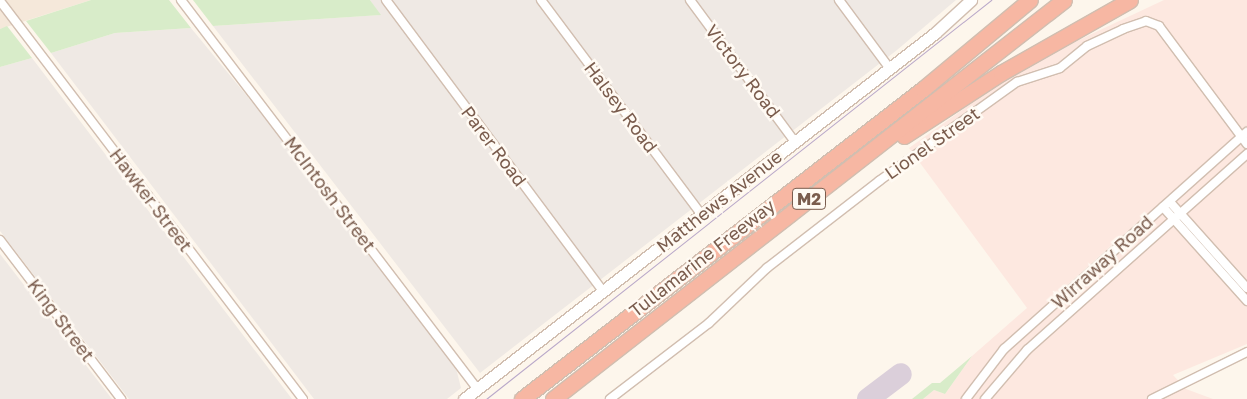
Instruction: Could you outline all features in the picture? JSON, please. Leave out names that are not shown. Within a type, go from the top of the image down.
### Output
[{"type":"highway","points":[[923,89],[1020,0]]},
{"type":"highway","name":"Tullamarine Freeway","points":[[522,399],[569,360],[923,89],[1030,0]]},
{"type":"highway","name":"Tullamarine Freeway","points":[[555,399],[582,374],[1064,0]]},
{"type":"highway","points":[[779,222],[856,167],[1001,73],[1130,0]]},
{"type":"highway","points":[[518,399],[569,360]]},
{"type":"main road","name":"Matthews Avenue","points":[[464,399],[890,69],[971,0]]},
{"type":"street","name":"McIntosh Street","points":[[181,0],[478,388]]},
{"type":"street","name":"Parer Road","points":[[386,0],[603,291]]},
{"type":"street","name":"Halsey Road","points":[[541,0],[701,214]]},
{"type":"street","name":"Victory Road","points":[[690,0],[795,142]]},
{"type":"street","points":[[839,0],[890,69]]},
{"type":"street","name":"Hawker Street","points":[[0,1],[303,399]]},
{"type":"street","name":"Lionel Street","points":[[610,399],[709,322],[768,268],[879,180],[1017,82],[1053,70],[1100,39],[1148,21],[1161,28],[1244,135],[1247,144]]},
{"type":"street","name":"Wirraway Road","points":[[966,399],[990,364],[1027,328],[1244,135]]},
{"type":"street","name":"Wirraway Road","points":[[985,399],[1007,370],[1038,341],[1247,154]]},
{"type":"street","points":[[1170,202],[1247,288]]},
{"type":"street","points":[[1163,207],[1247,300]]},
{"type":"street","name":"King Street","points":[[0,240],[121,399]]},
{"type":"street","points":[[1027,328],[1038,341]]},
{"type":"street","points":[[1152,399],[1246,352]]},
{"type":"shaded area","points":[[0,0],[91,0],[0,29]]},
{"type":"shaded area","points":[[370,0],[956,0],[897,50],[480,373],[213,26],[380,15]]},
{"type":"shaded area","points":[[1164,0],[1247,0],[1247,344],[1173,375],[1186,389],[1213,399],[923,399],[934,390],[945,394],[972,356],[1027,308],[909,148],[1001,82],[1049,54]]},
{"type":"shaded area","points":[[191,28],[256,107],[456,368],[461,388],[447,399],[314,399],[51,53],[115,33]]},
{"type":"shaded area","points":[[32,58],[292,399],[129,399],[0,231],[0,67]]},
{"type":"shaded area","points":[[0,254],[112,399],[0,399]]},
{"type":"green space","points":[[91,0],[169,0],[191,28],[115,33],[51,53],[26,21]]},
{"type":"green space","points":[[193,0],[370,0],[381,15],[213,26]]},
{"type":"green space","points":[[7,26],[32,58],[0,67],[0,29]]},
{"type":"green space","points":[[972,356],[945,394],[934,390],[923,399],[912,399],[932,383],[940,383]]},
{"type":"taxiway","points":[[868,399],[901,374]]},
{"type":"tram line","points":[[486,399],[991,0]]}]
